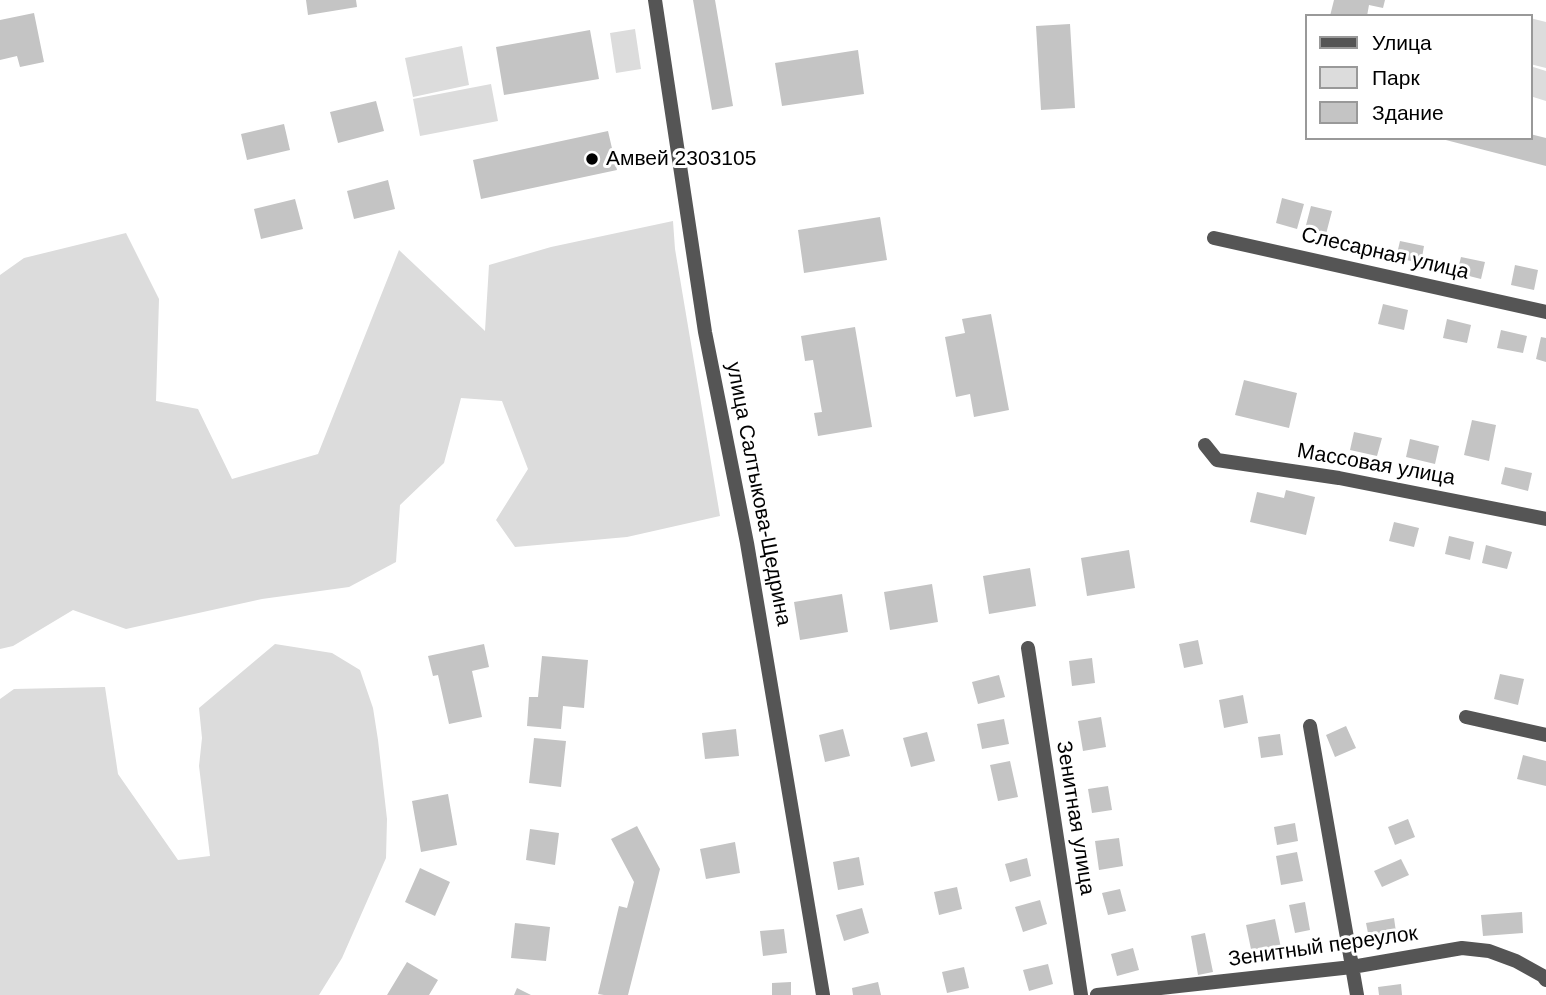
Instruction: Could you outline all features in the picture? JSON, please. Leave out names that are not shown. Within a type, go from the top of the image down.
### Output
[{"type":"street","name":"улица Салтыкова-Щедрина","points":[[654,0],[705,332],[747,543],[823,995]]},
{"type":"street","name":"Слесарная улица","points":[[1214,238],[1546,312]]},
{"type":"street","name":"Массовая улица","points":[[1205,445],[1217,460],[1339,478],[1546,519]]},
{"type":"street","name":"Зенитная улица","points":[[1027,648],[1082,995]]},
{"type":"street","points":[[1466,717],[1546,736]]},
{"type":"street","points":[[1310,726],[1357,995]]},
{"type":"street","name":"Зенитный переулок","points":[[1097,995],[1352,967],[1462,948],[1489,951],[1516,961],[1546,980]]},
{"type":"green space","points":[[1532,18],[1546,22],[1546,68],[1532,64]]},
{"type":"green space","points":[[635,29],[641,69],[616,73],[610,33]]},
{"type":"green space","points":[[462,46],[469,85],[413,97],[405,58]]},
{"type":"green space","points":[[1532,67],[1546,71],[1546,101],[1532,97]]},
{"type":"green space","points":[[491,84],[498,121],[420,136],[413,99]]},
{"type":"green space","points":[[673,221],[675,249],[720,516],[627,537],[515,547],[496,520],[528,469],[502,401],[461,398],[444,463],[400,505],[396,562],[349,587],[262,599],[126,629],[73,610],[13,646],[0,649],[0,275],[24,258],[126,233],[159,299],[156,401],[198,409],[232,479],[318,454],[399,250],[485,331],[489,265],[551,247]]},
{"type":"green space","points":[[275,644],[332,653],[360,670],[373,708],[378,740],[387,819],[386,858],[342,958],[319,995],[0,995],[0,699],[14,689],[105,687],[118,774],[178,860],[210,856],[199,766],[202,738],[199,708]]},
{"type":"building","points":[[306,0],[356,0],[357,7],[308,15]]},
{"type":"building","points":[[693,0],[715,0],[733,106],[712,110]]},
{"type":"building","points":[[1334,0],[1385,0],[1383,8],[1369,5],[1367,14],[1330,14]]},
{"type":"building","points":[[34,13],[44,62],[20,67],[17,56],[0,60],[0,20]]},
{"type":"building","points":[[1070,24],[1075,108],[1041,110],[1036,26]]},
{"type":"building","points":[[590,30],[599,79],[504,95],[496,47]]},
{"type":"building","points":[[858,50],[864,94],[782,106],[775,63]]},
{"type":"building","points":[[376,101],[384,131],[338,143],[330,112]]},
{"type":"building","points":[[284,124],[290,150],[247,160],[241,134]]},
{"type":"building","points":[[608,131],[617,170],[481,199],[473,160]]},
{"type":"building","points":[[1532,134],[1546,138],[1546,166],[1446,140],[1532,140]]},
{"type":"building","points":[[388,180],[395,209],[354,219],[347,191]]},
{"type":"building","points":[[1282,198],[1304,204],[1297,229],[1276,223]]},
{"type":"building","points":[[295,199],[303,229],[261,239],[254,209]]},
{"type":"building","points":[[1311,206],[1332,211],[1326,234],[1305,229]]},
{"type":"building","points":[[880,217],[887,260],[804,273],[798,230]]},
{"type":"building","points":[[1400,241],[1424,246],[1421,263],[1396,258]]},
{"type":"building","points":[[1461,257],[1485,262],[1481,279],[1457,273]]},
{"type":"building","points":[[1515,265],[1538,270],[1534,290],[1511,285]]},
{"type":"building","points":[[1383,304],[1408,310],[1404,330],[1378,324]]},
{"type":"building","points":[[991,314],[1009,410],[974,417],[970,394],[956,397],[945,337],[965,333],[962,319]]},
{"type":"building","points":[[1447,319],[1471,325],[1467,343],[1443,338]]},
{"type":"building","points":[[855,327],[872,427],[818,436],[814,413],[822,412],[813,360],[805,361],[801,336]]},
{"type":"building","points":[[1501,330],[1527,336],[1523,353],[1497,348]]},
{"type":"building","points":[[1541,337],[1546,338],[1546,362],[1536,359]]},
{"type":"building","points":[[1244,380],[1297,393],[1289,428],[1235,415]]},
{"type":"building","points":[[1472,420],[1496,425],[1489,461],[1464,455]]},
{"type":"building","points":[[1354,432],[1382,438],[1377,456],[1350,450]]},
{"type":"building","points":[[1410,439],[1439,446],[1435,464],[1406,457]]},
{"type":"building","points":[[1505,467],[1532,473],[1528,491],[1501,484]]},
{"type":"building","points":[[1286,490],[1315,497],[1306,535],[1250,522],[1257,492],[1284,498]]},
{"type":"building","points":[[1394,522],[1419,528],[1414,547],[1389,541]]},
{"type":"building","points":[[1449,536],[1474,542],[1470,560],[1445,554]]},
{"type":"building","points":[[1486,545],[1512,552],[1507,569],[1482,563]]},
{"type":"building","points":[[1129,550],[1135,588],[1087,596],[1081,558]]},
{"type":"building","points":[[1030,568],[1036,606],[989,614],[983,576]]},
{"type":"building","points":[[932,584],[938,622],[890,630],[884,592]]},
{"type":"building","points":[[842,594],[848,632],[800,640],[794,602]]},
{"type":"building","points":[[1198,640],[1203,664],[1184,668],[1179,644]]},
{"type":"building","points":[[484,644],[489,667],[472,671],[482,717],[449,724],[438,675],[433,676],[428,656]]},
{"type":"building","points":[[542,656],[588,660],[584,708],[563,706],[561,729],[527,726],[529,697],[538,697]]},
{"type":"building","points":[[1092,658],[1095,683],[1072,686],[1069,661]]},
{"type":"building","points":[[1500,674],[1524,679],[1518,705],[1494,699]]},
{"type":"building","points":[[999,675],[1005,697],[978,704],[972,682]]},
{"type":"building","points":[[1243,695],[1248,723],[1224,728],[1219,700]]},
{"type":"building","points":[[1101,717],[1106,747],[1083,751],[1078,721]]},
{"type":"building","points":[[1004,719],[1009,744],[982,749],[977,724]]},
{"type":"building","points":[[1346,726],[1356,748],[1335,757],[1326,735]]},
{"type":"building","points":[[736,729],[739,756],[705,759],[702,733]]},
{"type":"building","points":[[843,729],[850,756],[825,762],[819,735]]},
{"type":"building","points":[[927,732],[935,761],[911,767],[903,738]]},
{"type":"building","points":[[1280,734],[1283,755],[1261,758],[1258,737]]},
{"type":"building","points":[[534,738],[566,741],[561,787],[529,783]]},
{"type":"building","points":[[1523,755],[1546,761],[1546,786],[1517,779]]},
{"type":"building","points":[[1010,761],[1018,797],[998,801],[990,765]]},
{"type":"building","points":[[1108,786],[1112,810],[1092,813],[1088,789]]},
{"type":"building","points":[[448,794],[457,845],[421,852],[412,801]]},
{"type":"building","points":[[1408,819],[1415,837],[1395,845],[1388,827]]},
{"type":"building","points":[[1295,823],[1298,841],[1277,845],[1274,827]]},
{"type":"building","points":[[637,826],[660,869],[628,995],[598,994],[619,906],[627,908],[634,882],[611,839]]},
{"type":"building","points":[[530,829],[559,833],[555,865],[526,860]]},
{"type":"building","points":[[1119,838],[1123,866],[1099,870],[1095,841]]},
{"type":"building","points":[[735,842],[740,873],[706,879],[700,849]]},
{"type":"building","points":[[1297,852],[1303,881],[1281,885],[1276,856]]},
{"type":"building","points":[[859,857],[864,885],[838,890],[833,862]]},
{"type":"building","points":[[1027,858],[1031,876],[1010,882],[1005,864]]},
{"type":"building","points":[[1401,859],[1409,875],[1382,887],[1374,871]]},
{"type":"building","points":[[420,868],[450,882],[435,916],[405,902]]},
{"type":"building","points":[[957,887],[962,909],[939,915],[934,892]]},
{"type":"building","points":[[1120,889],[1126,911],[1108,915],[1102,893]]},
{"type":"building","points":[[1040,900],[1047,924],[1023,932],[1015,907]]},
{"type":"building","points":[[1305,902],[1310,930],[1295,933],[1289,905]]},
{"type":"building","points":[[862,908],[869,933],[844,941],[836,915]]},
{"type":"building","points":[[1522,912],[1523,933],[1483,936],[1481,915]]},
{"type":"building","points":[[1394,918],[1397,939],[1370,943],[1366,923]]},
{"type":"building","points":[[1275,919],[1281,948],[1252,954],[1246,925]]},
{"type":"building","points":[[515,923],[550,927],[546,961],[511,958]]},
{"type":"building","points":[[784,929],[787,953],[763,956],[760,931]]},
{"type":"building","points":[[1205,933],[1213,972],[1198,975],[1191,936]]},
{"type":"building","points":[[1133,948],[1139,970],[1117,976],[1111,954]]},
{"type":"building","points":[[407,962],[438,980],[429,995],[387,995]]},
{"type":"building","points":[[1048,964],[1053,984],[1029,991],[1023,970]]},
{"type":"building","points":[[964,967],[969,988],[947,993],[942,972]]},
{"type":"building","points":[[791,982],[791,995],[772,995],[772,983]]},
{"type":"building","points":[[878,982],[881,995],[853,995],[852,988]]},
{"type":"building","points":[[1401,984],[1402,995],[1379,995],[1378,987]]},
{"type":"building","points":[[517,988],[531,995],[514,995]]},
{"type":"place","name":"Амвей 2303105","points":[[592,159]]}]
